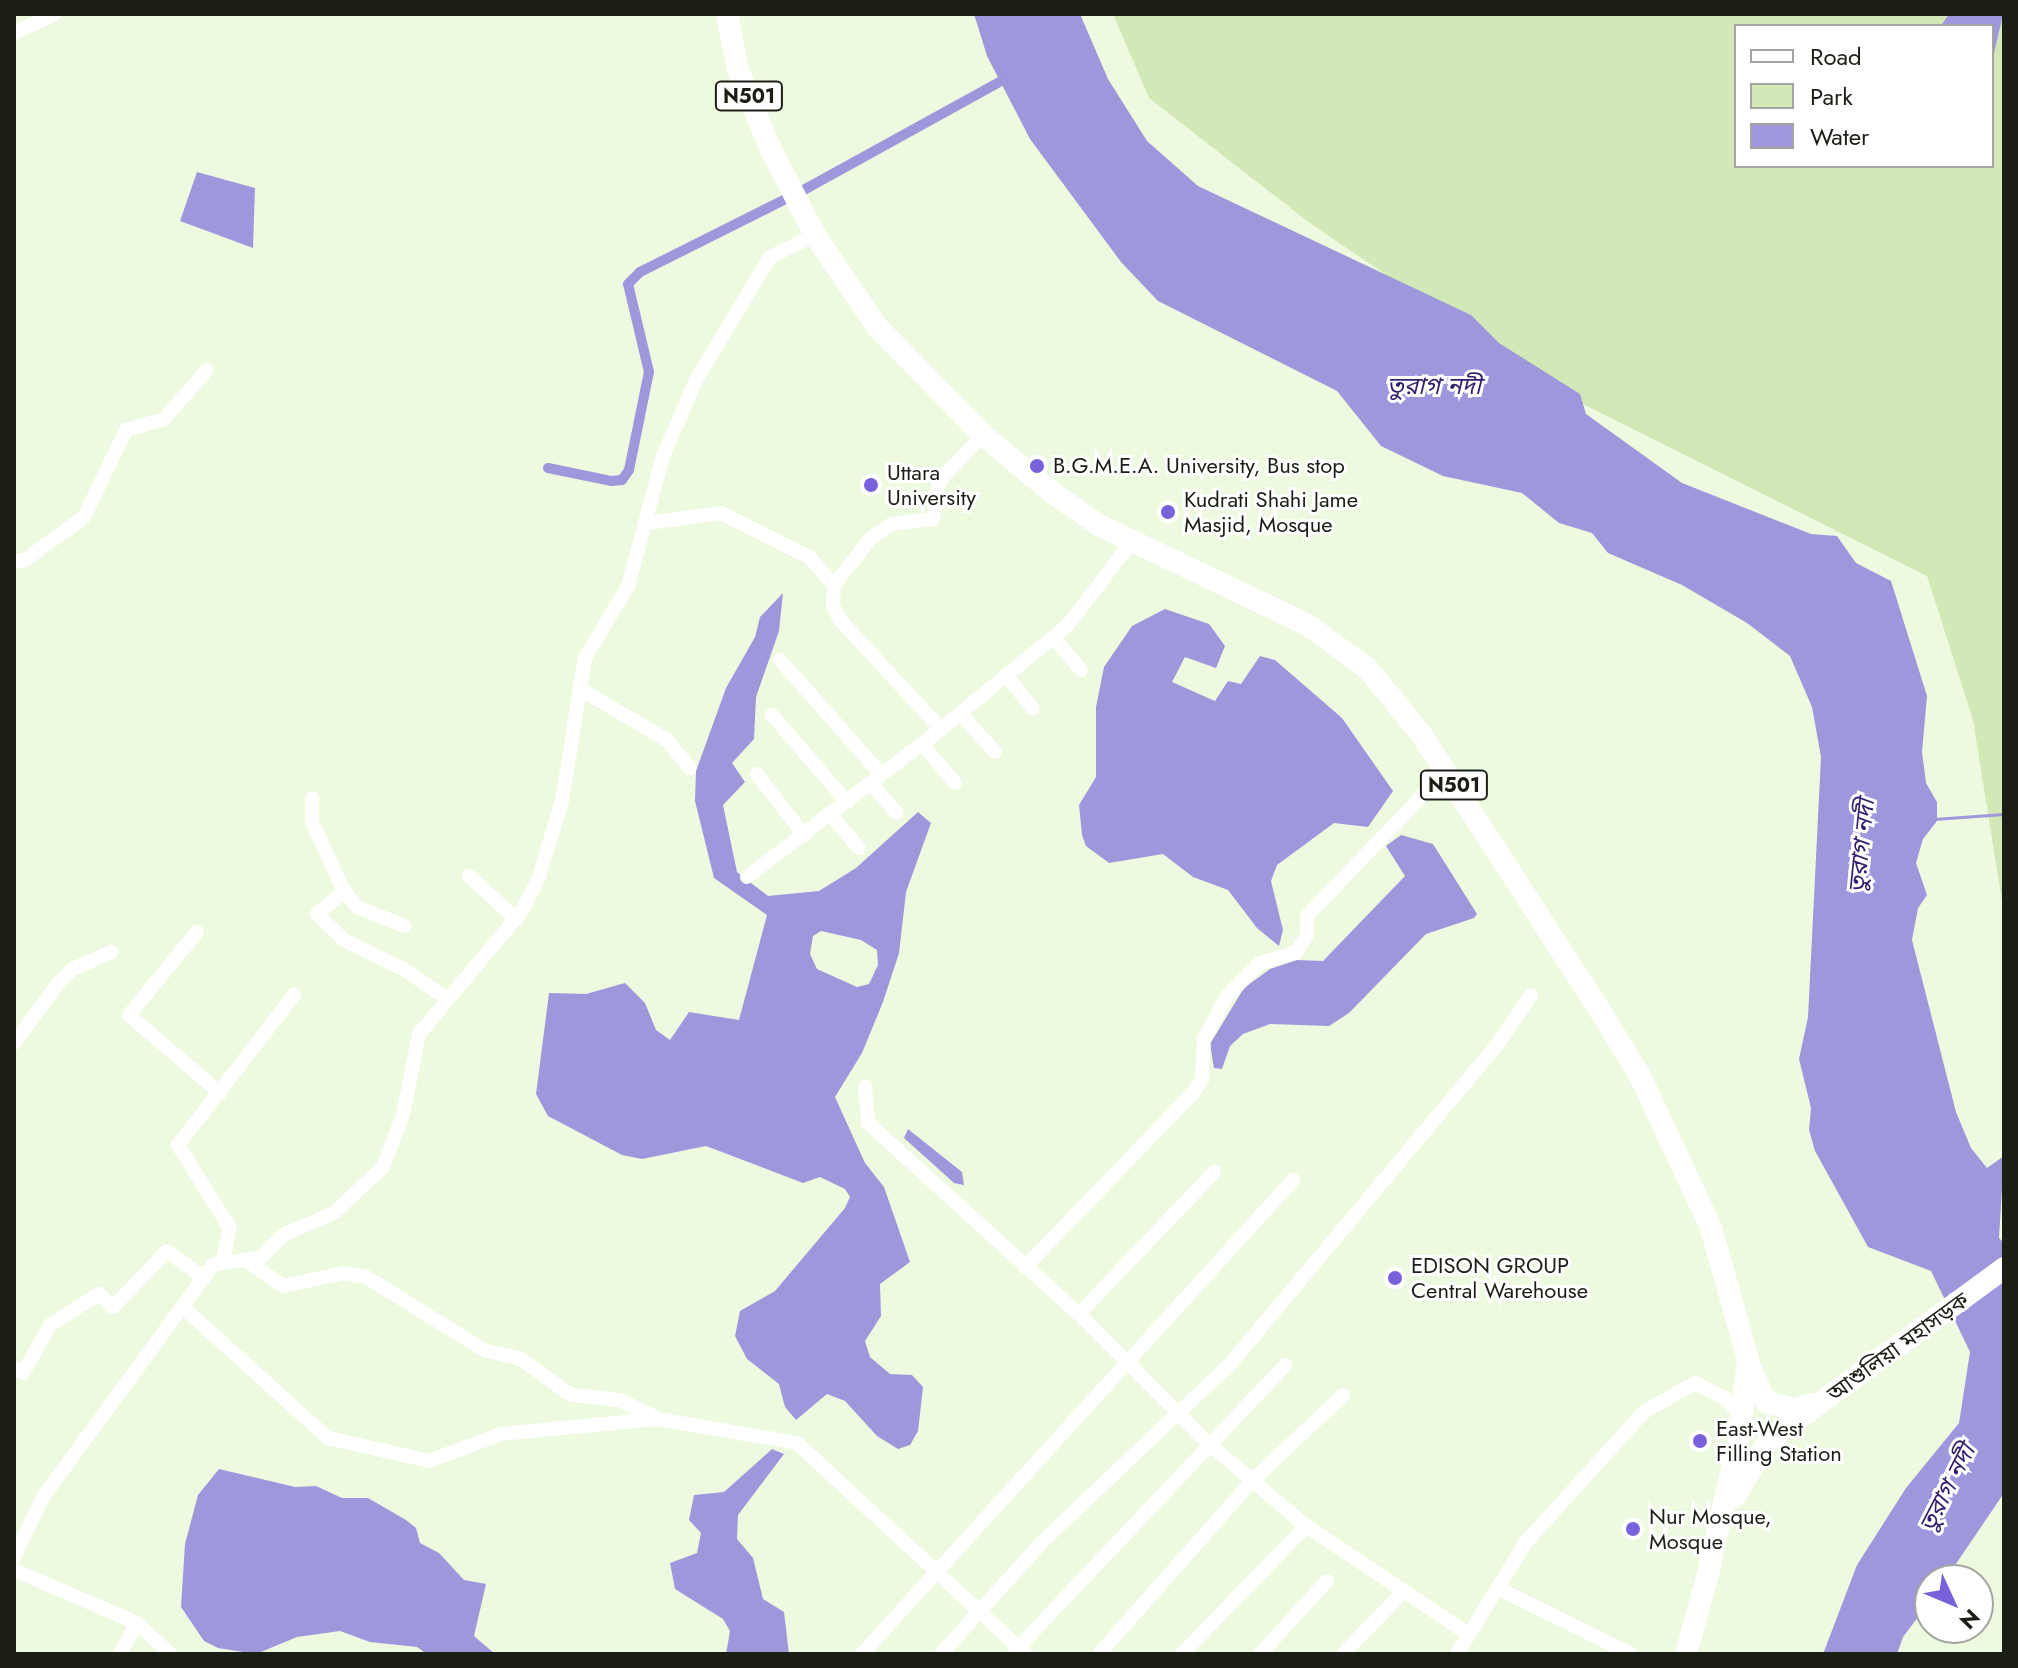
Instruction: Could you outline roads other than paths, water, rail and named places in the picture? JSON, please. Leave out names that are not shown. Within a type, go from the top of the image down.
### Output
[{"type":"highway","name":"N501","points":[[727,14],[738,70],[784,174],[813,230],[877,327],[983,435],[1054,494],[1132,541],[1269,603],[1338,641],[1397,702],[1639,1074],[1711,1228],[1748,1360],[1743,1417],[1707,1577]]},
{"type":"highway","name":"আশুলিয়া মহাসড়ক","points":[[1707,1577],[1734,1498],[1768,1441],[2004,1268]]},
{"type":"highway","points":[[1748,1360],[1766,1402],[1793,1409],[1824,1401]]},
{"type":"highway","points":[[1686,1654],[1707,1577]]},
{"type":"street","points":[[14,33],[55,14]]},
{"type":"street","points":[[249,1262],[285,1234],[334,1213],[371,1183],[403,1115],[419,1034],[516,919],[538,880],[558,816],[585,658],[620,605],[647,523],[663,456],[718,338],[770,257],[813,230]]},
{"type":"street","points":[[14,562],[25,560],[84,517],[126,430],[164,419],[207,370]]},
{"type":"street","points":[[941,729],[840,620],[833,606],[834,585],[871,538],[892,524],[933,519],[939,481],[983,435]]},
{"type":"street","points":[[647,523],[721,513],[809,557],[834,585]]},
{"type":"street","points":[[747,877],[805,836],[1053,637],[1104,582],[1132,541]]},
{"type":"street","points":[[1053,637],[1081,670]]},
{"type":"street","points":[[780,660],[876,779],[897,813]]},
{"type":"street","points":[[1006,675],[1033,709]]},
{"type":"street","points":[[580,689],[667,740],[690,768]]},
{"type":"street","points":[[960,713],[995,752]]},
{"type":"street","points":[[772,715],[847,802]]},
{"type":"street","points":[[922,744],[955,783]]},
{"type":"street","points":[[1025,1267],[1193,1093],[1202,1080],[1206,1032],[1227,996],[1260,963],[1296,953],[1307,935],[1307,916],[1444,773]]},
{"type":"street","points":[[757,774],[805,836]]},
{"type":"street","points":[[312,798],[312,822],[345,891],[357,907],[404,926]]},
{"type":"street","points":[[831,815],[859,848]]},
{"type":"street","points":[[469,876],[516,919]]},
{"type":"street","points":[[345,891],[317,914],[344,940],[405,970],[447,999]]},
{"type":"street","points":[[197,932],[129,1015],[220,1093]]},
{"type":"street","points":[[14,1043],[66,975],[111,952]]},
{"type":"street","points":[[14,1557],[43,1497],[139,1363],[185,1309],[204,1278],[223,1260],[230,1228],[178,1145],[294,995]]},
{"type":"street","points":[[941,1654],[1093,1492],[1231,1363],[1500,1041],[1531,995]]},
{"type":"street","points":[[865,1087],[868,1123],[1079,1314],[1208,1443],[1306,1526],[1468,1634]]},
{"type":"street","points":[[1079,1314],[1214,1172]]},
{"type":"street","points":[[862,1654],[1293,1180]]},
{"type":"street","points":[[14,1368],[23,1373],[50,1325],[99,1294],[113,1307],[167,1251],[204,1278]]},
{"type":"street","points":[[223,1260],[249,1262],[283,1286],[344,1273],[366,1277],[486,1351],[519,1358],[571,1395],[620,1400],[657,1419]]},
{"type":"street","points":[[185,1309],[328,1438],[342,1442],[429,1461],[501,1434],[657,1419],[797,1443],[982,1611],[1018,1652],[1208,1443],[1285,1365]]},
{"type":"street","points":[[1457,1654],[1497,1588],[1555,1505],[1618,1437],[1673,1392],[1695,1383],[1725,1398],[1743,1417]]},
{"type":"street","points":[[1099,1654],[1254,1479],[1343,1395]]},
{"type":"street","points":[[1182,1654],[1306,1526]]},
{"type":"street","points":[[14,1570],[137,1623],[170,1654]]},
{"type":"street","points":[[1260,1654],[1327,1581]]},
{"type":"street","points":[[1497,1588],[1631,1654]]},
{"type":"street","points":[[1343,1654],[1403,1592]]},
{"type":"street","points":[[120,1654],[137,1623]]},
{"type":"water","name":"তুরাগ নদী","points":[[974,14],[1080,14],[1108,79],[1147,141],[1198,186],[1471,315],[1499,343],[1580,394],[1586,414],[1682,483],[1811,534],[1837,536],[1856,563],[1891,581],[1927,696],[1922,752],[1926,783],[1937,802],[1937,821],[1923,839],[1916,863],[1927,895],[1918,908],[1912,940],[1956,1112],[1971,1148],[1987,1168],[2004,1156],[1999,1238],[2004,1243],[2004,1493],[1956,1564],[1914,1564],[1914,1622],[1903,1637],[1897,1654],[1823,1654],[1857,1565],[1906,1488],[1959,1423],[1970,1352],[1931,1271],[1868,1247],[1815,1151],[1809,1130],[1811,1108],[1799,1059],[1808,1017],[1821,757],[1812,707],[1790,656],[1747,623],[1682,585],[1608,553],[1592,533],[1559,523],[1522,493],[1443,476],[1381,446],[1337,391],[1158,301],[1121,262],[1030,139],[987,56]]},
{"type":"water","points":[[1949,14],[2003,14],[1994,53],[1994,24],[1942,24]]},
{"type":"water","points":[[197,172],[255,188],[253,248],[180,221]]},
{"type":"water","points":[[783,593],[779,631],[756,697],[754,739],[732,763],[745,782],[723,805],[737,872],[768,896],[819,891],[856,868],[918,812],[931,823],[906,892],[899,953],[883,1002],[862,1053],[835,1097],[865,1163],[884,1187],[910,1262],[880,1284],[881,1316],[865,1341],[870,1357],[890,1374],[912,1375],[923,1387],[918,1431],[910,1445],[898,1449],[877,1436],[845,1401],[827,1394],[796,1420],[785,1407],[779,1384],[747,1359],[735,1336],[740,1311],[775,1291],[845,1208],[850,1197],[845,1189],[820,1177],[803,1183],[706,1146],[642,1159],[622,1155],[548,1116],[536,1094],[549,993],[586,994],[625,983],[645,1003],[656,1030],[670,1040],[689,1012],[739,1020],[767,915],[714,878],[695,801],[696,771],[726,688],[755,637],[760,617]],"holes":[[[821,931],[861,940],[877,950],[878,965],[869,984],[857,987],[817,969],[810,954],[813,936]]]},
{"type":"water","points":[[1165,609],[1209,624],[1225,646],[1216,668],[1185,657],[1172,682],[1215,701],[1228,681],[1241,684],[1260,656],[1275,660],[1342,718],[1393,791],[1368,827],[1334,823],[1277,865],[1271,881],[1283,930],[1279,946],[1257,928],[1228,890],[1193,877],[1163,854],[1109,863],[1086,846],[1082,835],[1079,805],[1096,777],[1096,707],[1104,667],[1132,626]]},
{"type":"water","points":[[1401,835],[1433,844],[1477,914],[1474,918],[1426,934],[1349,1013],[1329,1026],[1270,1024],[1243,1034],[1230,1046],[1222,1069],[1214,1068],[1210,1044],[1244,988],[1270,969],[1297,960],[1323,961],[1405,876],[1386,846]]},
{"type":"water","points":[[908,1129],[962,1172],[964,1185],[954,1183],[904,1138]]},
{"type":"water","points":[[772,1449],[784,1454],[738,1515],[737,1539],[753,1558],[763,1599],[784,1612],[789,1654],[726,1654],[730,1631],[723,1619],[675,1589],[670,1563],[697,1553],[701,1533],[689,1520],[694,1495],[724,1492]]},
{"type":"water","points":[[219,1469],[295,1487],[316,1486],[342,1498],[368,1498],[406,1520],[416,1528],[420,1543],[439,1553],[464,1580],[486,1584],[474,1636],[495,1654],[427,1654],[417,1647],[370,1642],[340,1631],[297,1637],[256,1654],[218,1648],[204,1641],[181,1607],[185,1544],[198,1495]]},
{"type":"waterway","points":[[548,468],[611,481],[622,480],[629,470],[649,372],[628,284],[640,272],[800,192],[1010,76]]},
{"type":"waterway","points":[[1934,819],[2004,814]]},
{"type":"place","name":"B.G.M.E.A. University, Bus stop","points":[[1037,466]]},
{"type":"place","name":"Uttara University","points":[[871,485]]},
{"type":"place","name":"Kudrati Shahi Jame Masjid, Mosque","points":[[1168,512]]},
{"type":"place","name":"EDISON GROUP Central Warehouse","points":[[1395,1278]]},
{"type":"place","name":"East-West Filling Station","points":[[1700,1441]]},
{"type":"place","name":"Nur Mosque, Mosque","points":[[1633,1529]]}]
